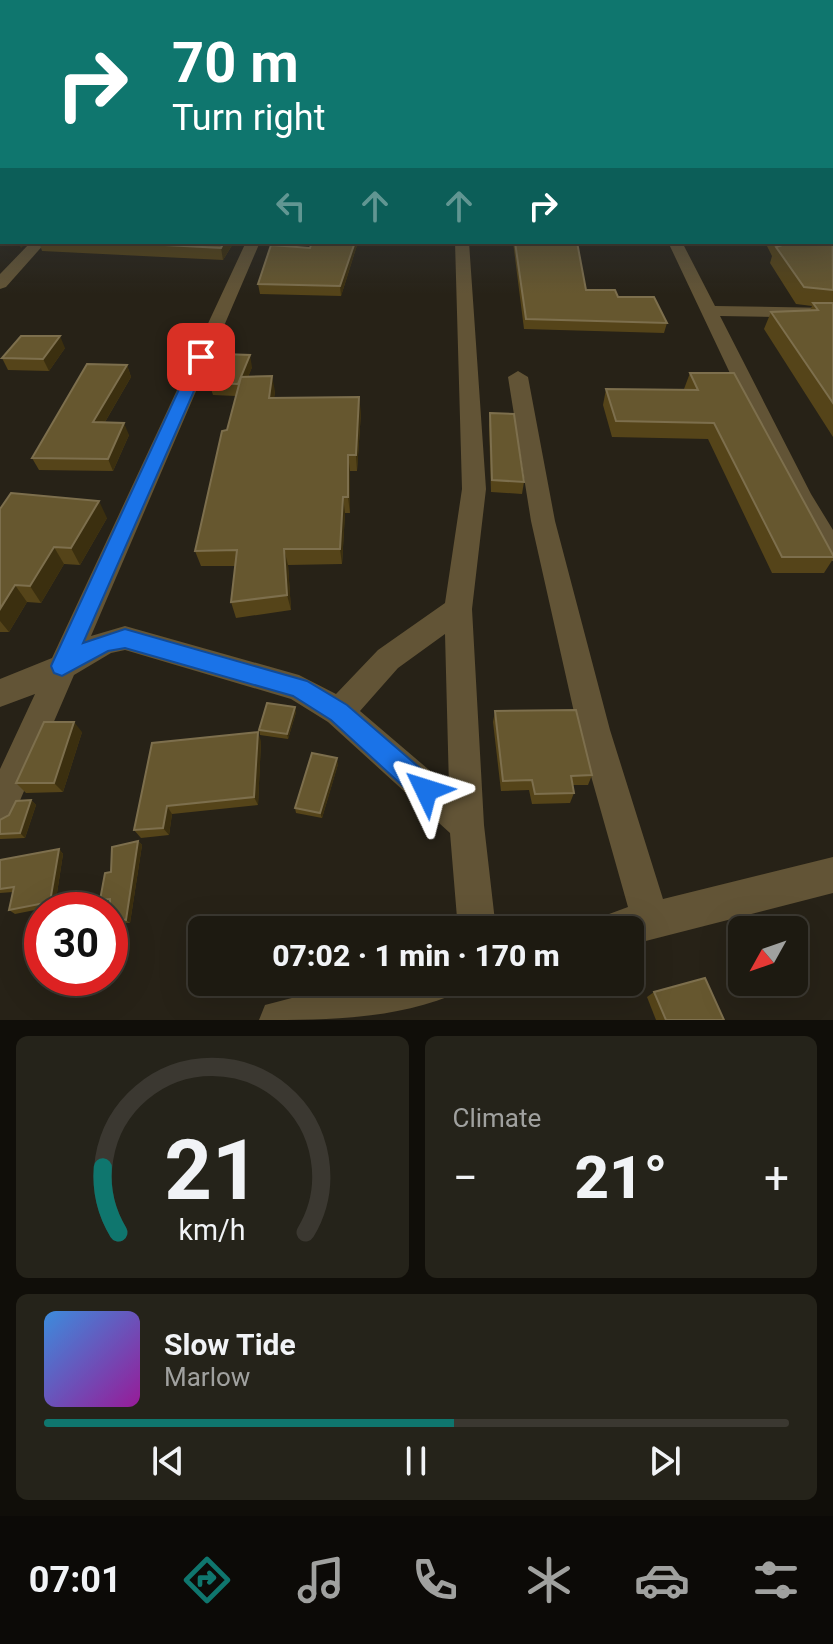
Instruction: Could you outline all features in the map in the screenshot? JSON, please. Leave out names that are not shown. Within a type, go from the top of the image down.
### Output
[{"type":"street","points":[[0,284],[37,244]]},
{"type":"street","points":[[0,807],[252,244]]},
{"type":"street","points":[[462,244],[474,489],[458,609],[467,825],[476,916]]},
{"type":"street","points":[[676,244],[813,522],[833,551]]},
{"type":"street","points":[[707,311],[833,313]]},
{"type":"street","points":[[518,377],[543,521],[594,730],[650,919]]},
{"type":"street","points":[[339,712],[388,659],[458,609]]},
{"type":"street","points":[[0,693],[45,677],[104,643],[125,638],[299,688],[339,712],[467,825]]},
{"type":"street","points":[[644,921],[833,875]]},
{"type":"street","points":[[280,1020],[379,996]]},
{"type":"building","points":[[146,244],[223,244],[221,248]]},
{"type":"building","points":[[311,244],[354,244],[340,286],[258,284],[271,245],[310,248]]},
{"type":"building","points":[[515,244],[577,244],[586,290],[615,290],[618,297],[654,297],[667,323],[526,319]]},
{"type":"building","points":[[833,244],[833,290],[804,287],[776,247]]},
{"type":"building","points":[[813,303],[833,303],[833,403],[771,312],[818,310]]},
{"type":"building","points":[[21,336],[60,336],[43,359],[2,358]]},
{"type":"building","points":[[223,354],[250,355],[238,384],[209,383]]},
{"type":"building","points":[[87,364],[127,365],[93,422],[124,423],[108,459],[32,458]]},
{"type":"building","points":[[690,373],[734,373],[833,557],[782,557],[714,423],[616,421],[606,389],[698,390]]},
{"type":"building","points":[[272,376],[269,398],[359,397],[356,455],[348,455],[348,497],[343,497],[340,549],[284,549],[287,595],[231,602],[237,550],[195,551],[222,431],[227,430],[241,377]]},
{"type":"building","points":[[490,413],[514,414],[524,482],[492,480]]},
{"type":"building","points":[[11,493],[99,501],[71,548],[54,547],[30,586],[15,585],[0,609],[0,509]]},
{"type":"building","points":[[267,703],[295,707],[287,734],[259,730]]},
{"type":"building","points":[[576,710],[592,775],[571,776],[574,793],[535,794],[532,780],[503,781],[495,711]]},
{"type":"building","points":[[44,722],[74,722],[54,783],[16,783]]},
{"type":"building","points":[[258,732],[254,797],[167,806],[163,828],[134,830],[152,743]]},
{"type":"building","points":[[312,753],[337,758],[320,813],[295,808]]},
{"type":"building","points":[[31,800],[20,833],[0,834],[0,820],[9,815],[16,801]]},
{"type":"building","points":[[138,841],[128,907],[128,892],[101,892],[105,873],[111,872],[112,847]]},
{"type":"building","points":[[59,849],[52,892],[24,892],[24,907],[9,910],[14,887],[0,889],[0,860]]},
{"type":"building","points":[[705,978],[724,1020],[666,1020],[654,992]]},
{"type":"route","points":[[201,357],[62,666],[104,643],[125,638],[299,688],[339,712],[426,790]]}]
